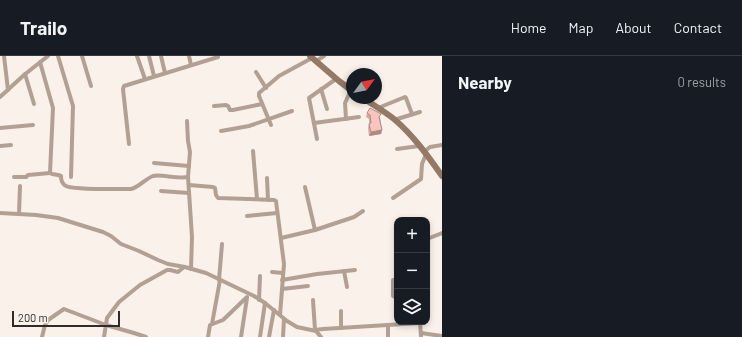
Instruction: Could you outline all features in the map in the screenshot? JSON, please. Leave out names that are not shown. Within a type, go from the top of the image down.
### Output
[{"type":"street","points":[[4,56],[8,90]]},
{"type":"street","points":[[0,98],[25,74],[48,56]]},
{"type":"street","points":[[58,56],[73,106],[71,177]]},
{"type":"street","points":[[82,56],[90,86]]},
{"type":"street","points":[[137,56],[145,79]]},
{"type":"street","points":[[149,56],[154,76]]},
{"type":"street","points":[[161,56],[165,73]]},
{"type":"street","points":[[189,56],[191,65]]},
{"type":"street","points":[[271,125],[259,94],[281,75],[312,58],[324,56]]},
{"type":"street","points":[[129,144],[125,85],[218,57]]},
{"type":"street","points":[[312,58],[346,86]]},
{"type":"street","points":[[40,62],[53,108],[50,173]]},
{"type":"street","points":[[256,72],[266,88]]},
{"type":"street","points":[[25,74],[34,104]]},
{"type":"street","points":[[317,139],[309,98],[336,79]]},
{"type":"street","points":[[321,89],[327,109]]},
{"type":"street","points":[[378,108],[405,97],[412,114]]},
{"type":"street","points":[[346,101],[346,119]]},
{"type":"street","points":[[214,106],[226,105],[232,110],[262,104]]},
{"type":"street","points":[[372,104],[407,131],[442,176]]},
{"type":"street","points":[[221,131],[244,127],[292,111]]},
{"type":"street","points":[[394,120],[420,112]]},
{"type":"street","points":[[314,123],[359,117]]},
{"type":"street","points":[[187,121],[190,152],[188,185],[192,237],[191,269]]},
{"type":"street","points":[[0,128],[33,125]]},
{"type":"street","points":[[0,146],[11,145]]},
{"type":"street","points":[[393,198],[421,179],[422,164],[425,153],[430,147],[442,145]]},
{"type":"street","points":[[397,149],[419,146]]},
{"type":"street","points":[[253,151],[257,199]]},
{"type":"street","points":[[154,163],[189,166]]},
{"type":"street","points":[[14,177],[26,177],[28,175],[50,173],[60,175],[62,182],[66,186],[77,188],[131,189],[155,176],[188,177]]},
{"type":"street","points":[[267,178],[268,200]]},
{"type":"street","points":[[188,185],[214,187],[218,198],[276,201],[284,262],[280,315]]},
{"type":"street","points":[[20,186],[20,214]]},
{"type":"street","points":[[305,187],[315,230]]},
{"type":"street","points":[[161,191],[189,193]]},
{"type":"street","points":[[281,238],[315,230],[354,217],[362,211]]},
{"type":"street","points":[[0,213],[58,218],[103,232],[121,244],[158,260],[168,264],[191,269],[219,280],[266,304],[284,319],[297,327],[314,331],[394,324]]},
{"type":"street","points":[[247,216],[277,213]]},
{"type":"street","points":[[430,238],[442,233]]},
{"type":"street","points":[[208,337],[210,325],[212,324],[219,280],[222,244]]},
{"type":"street","points":[[104,337],[107,318],[117,304],[138,286],[167,270],[178,272],[184,267]]},
{"type":"street","points":[[282,280],[355,270]]},
{"type":"street","points":[[344,271],[347,286]]},
{"type":"street","points":[[272,272],[283,273]]},
{"type":"street","points":[[259,300],[260,276]]},
{"type":"street","points":[[393,280],[394,296]]},
{"type":"street","points":[[282,289],[308,286]]},
{"type":"street","points":[[212,324],[223,320],[248,296]]},
{"type":"street","points":[[241,337],[248,296]]},
{"type":"street","points":[[313,300],[314,331]]},
{"type":"street","points":[[260,337],[266,304]]},
{"type":"street","points":[[42,337],[48,320],[64,309],[106,325],[134,332],[146,337]]},
{"type":"street","points":[[269,337],[274,310]]},
{"type":"street","points":[[341,311],[341,328]]},
{"type":"street","points":[[283,337],[284,319]]},
{"type":"street","points":[[388,325],[388,337]]},
{"type":"street","points":[[420,325],[421,335],[442,336]]},
{"type":"street","points":[[314,331],[316,331],[321,337]]},
{"type":"building","points":[[370,108],[381,114],[379,117],[382,130],[371,132],[369,124],[371,123],[370,115],[367,113]]}]
